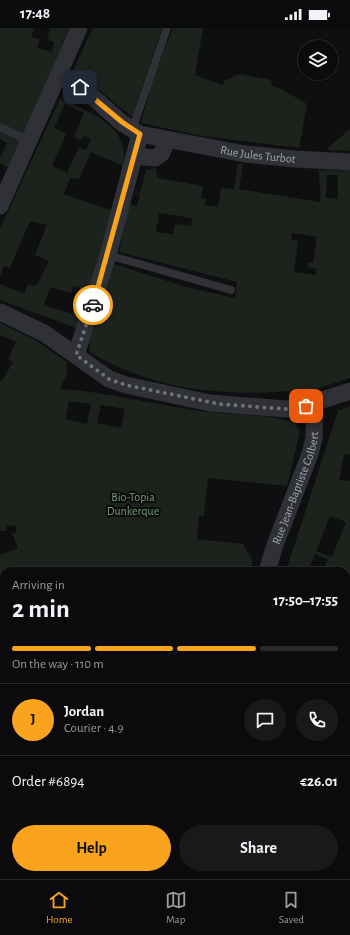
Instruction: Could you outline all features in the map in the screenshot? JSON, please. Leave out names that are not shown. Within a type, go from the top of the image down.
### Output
[{"type":"street","points":[[0,206],[79,28]]},
{"type":"street","name":"Rue Jules Turbot","points":[[59,76],[86,90],[136,132],[167,140],[259,155],[350,162]]},
{"type":"street","points":[[76,355],[108,255],[134,156],[136,132]]},
{"type":"street","points":[[134,156],[155,158],[162,153],[167,140]]},
{"type":"street","points":[[0,312],[44,333],[114,381],[201,401],[285,409],[316,403],[350,391]]},
{"type":"street","name":"Rue Jean-Baptiste Colbert","points":[[268,567],[275,545],[310,454],[314,438],[316,403]]},
{"type":"lane","points":[[136,132],[167,28]]},
{"type":"lane","points":[[0,127],[30,141]]},
{"type":"lane","points":[[108,255],[231,290]]},
{"type":"green space","points":[[0,28],[34,28],[31,37],[40,39],[37,48],[52,52],[54,42],[47,40],[50,28],[69,28],[23,134],[0,123]]},
{"type":"green space","points":[[93,28],[162,28],[132,117],[88,81],[76,74],[74,68]]},
{"type":"green space","points":[[173,28],[203,28],[195,75],[223,85],[224,81],[239,74],[271,80],[272,86],[283,90],[307,104],[299,148],[202,136],[141,123],[153,79]]},
{"type":"green space","points":[[60,99],[95,115],[114,130],[121,140],[124,152],[123,166],[91,152],[79,179],[70,178],[64,194],[113,211],[79,329],[0,300],[0,284],[24,294],[28,284],[34,286],[37,285],[49,261],[35,255],[47,225],[30,221],[10,268],[4,266],[0,276],[0,229]],"holes":[[[65,104],[84,113],[74,137],[81,140],[83,136],[91,139],[86,150],[79,147],[67,173],[52,166],[66,134],[54,128]],[[73,286],[80,288],[72,314],[44,305],[50,287],[71,293]]]},
{"type":"green space","points":[[350,129],[350,151],[328,150],[328,148]]},
{"type":"green space","points":[[0,131],[21,140],[8,167],[0,163],[0,158],[7,143],[0,139]]},
{"type":"green space","points":[[238,163],[243,164],[239,189],[320,202],[321,194],[319,170],[350,171],[350,378],[298,395],[299,390],[245,393],[218,392],[164,383],[138,375],[114,365],[90,352],[89,339],[114,264],[186,287],[235,298],[237,282],[119,252],[129,204],[137,206],[140,195],[132,192],[140,193],[146,170],[156,168],[157,178],[203,186],[201,198],[206,199],[205,205],[218,207],[221,188],[234,189]],"holes":[[[327,175],[338,175],[338,199],[326,198]],[[159,213],[192,218],[191,226],[175,224],[173,234],[156,232]],[[292,233],[317,237],[313,263],[308,263],[308,267],[317,269],[316,275],[294,272],[298,241],[291,240]]]},
{"type":"green space","name":"Bio-Topia Dunkerque","points":[[0,323],[37,341],[67,362],[67,373],[60,389],[97,393],[208,412],[263,416],[295,423],[300,432],[287,486],[208,478],[204,516],[199,516],[197,539],[243,544],[252,560],[252,567],[0,567],[0,555],[18,548],[12,533],[16,533],[17,526],[7,525],[6,531],[0,531],[0,381],[2,381],[13,362],[8,359],[16,342],[1,335],[0,337]],"holes":[[[69,401],[91,404],[87,424],[65,419]],[[101,405],[125,409],[121,428],[97,423]]]},
{"type":"green space","points":[[350,406],[350,454],[344,455],[339,480],[350,481],[350,567],[325,567],[328,559],[315,554],[310,567],[287,567],[338,411]],"holes":[[[330,516],[346,522],[332,557],[316,551]]]},
{"type":"way so far","points":[[93,305],[76,355],[109,379],[126,385],[210,403],[285,409],[306,406]]},
{"type":"route","points":[[80,87],[132,130],[140,134],[116,227],[93,305]]}]
